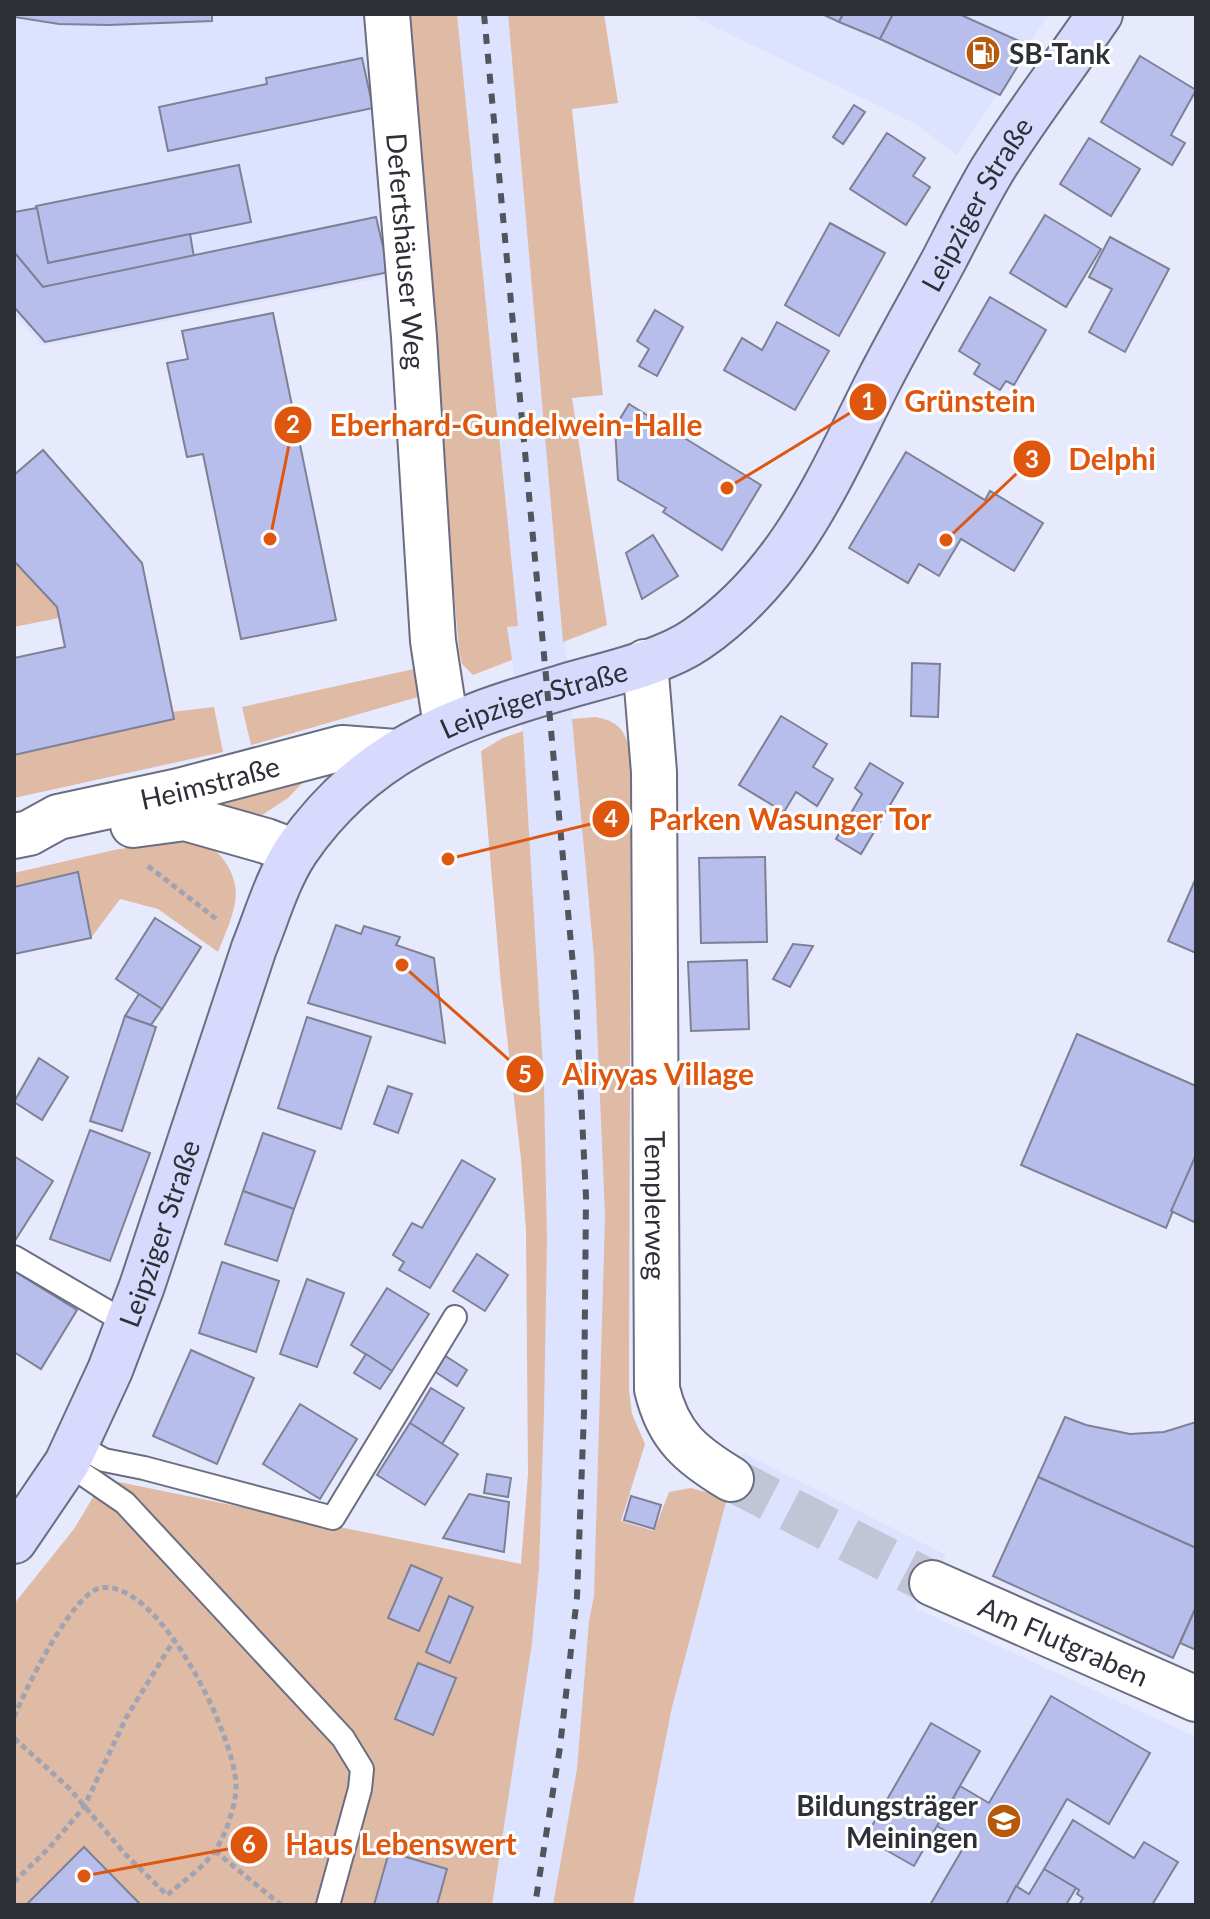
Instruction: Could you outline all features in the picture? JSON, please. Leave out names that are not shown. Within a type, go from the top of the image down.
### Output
[{"type":"main road","name":"Leipziger Straße","points":[[14,1541],[72,1453],[110,1370],[261,930],[295,852],[366,773],[396,752],[446,726],[519,699],[645,662],[696,640],[777,566],[820,498],[879,379],[991,172],[1100,14]]},
{"type":"street","name":"Defertshäuser Weg","points":[[387,14],[414,337],[433,641],[446,726]]},
{"type":"street","name":"Templerweg","points":[[645,662],[654,763],[657,1389],[662,1410],[684,1447],[731,1479]]},
{"type":"street","name":"Heimstraße","points":[[21,834],[58,817],[179,791],[342,748],[396,752]]},
{"type":"street","name":"Heimstraße","points":[[21,834],[62,839],[185,818],[295,852]]},
{"type":"street","name":"Am Flutgraben","points":[[932,1583],[1196,1699]]},
{"type":"lane","points":[[14,1257],[127,1323]]},
{"type":"lane","points":[[72,1453],[144,1468],[333,1518],[455,1317]]},
{"type":"lane","points":[[72,1453],[125,1503],[355,1754],[362,1769],[360,1789],[328,1905]]},
{"type":"path","points":[[141,860],[228,927],[233,929],[238,920],[261,930]]},
{"type":"path","points":[[14,1717],[25,1690],[77,1603],[99,1588],[117,1590],[137,1599],[174,1640],[204,1688],[232,1757],[236,1788],[215,1851],[167,1895],[125,1854],[69,1788],[14,1738]]},
{"type":"path","points":[[14,1882],[84,1807],[126,1718],[174,1640]]},
{"type":"path","points":[[215,1851],[281,1905]]},
{"type":"shaded area","points":[[14,14],[374,14],[395,275],[42,346],[14,314]]},
{"type":"shaded area","points":[[403,14],[457,14],[518,626],[507,627],[512,660],[473,675],[462,664],[459,650]]},
{"type":"shaded area","points":[[457,14],[508,14],[594,957],[605,1216],[594,1596],[589,1621],[577,1769],[553,1905],[492,1905],[532,1643],[539,1569],[547,1240],[544,1085],[523,731],[507,627],[518,626]]},
{"type":"shaded area","points":[[508,14],[604,14],[618,103],[572,109],[603,395],[572,398],[607,625],[563,642]]},
{"type":"shaded area","points":[[688,14],[1049,14],[957,155],[914,123]]},
{"type":"shaded area","points":[[14,561],[57,607],[59,618],[14,627]]},
{"type":"shaded area","points":[[423,667],[425,695],[251,745],[242,707]]},
{"type":"shaded area","points":[[214,707],[223,752],[14,798],[14,755],[173,719],[172,712]]},
{"type":"shaded area","points":[[596,717],[620,728],[631,752],[629,1390],[632,1414],[645,1444],[621,1521],[654,1531],[669,1492],[691,1488],[727,1498],[672,1707],[633,1905],[553,1905],[577,1769],[589,1621],[594,1596],[605,1216],[594,957],[572,719]]},
{"type":"shaded area","points":[[523,731],[544,1085],[547,1240],[544,1412],[539,1569],[532,1643],[492,1905],[14,1905],[14,1604],[74,1529],[104,1479],[521,1564],[528,1474],[526,1231],[481,751]]},
{"type":"shaded area","points":[[309,776],[288,798],[256,819],[195,798]]},
{"type":"shaded area","points":[[179,840],[212,848],[233,877],[235,903],[218,952],[158,909],[120,899],[91,938],[78,873],[14,887],[14,873],[114,850]]},
{"type":"shaded area","points":[[743,1453],[946,1555],[915,1608],[1196,1737],[1196,1905],[633,1905],[672,1707],[727,1498]]},
{"type":"building","points":[[14,14],[212,14],[212,21],[59,24],[14,17]]},
{"type":"building","points":[[822,14],[843,14],[839,22]]},
{"type":"building","points":[[843,14],[893,14],[880,39],[839,22]]},
{"type":"building","points":[[893,14],[959,14],[1030,46],[1000,95],[880,39]]},
{"type":"building","points":[[1140,56],[1196,90],[1171,135],[1185,143],[1172,165],[1101,122]]},
{"type":"building","points":[[362,58],[373,108],[168,151],[159,107],[267,84],[266,78]]},
{"type":"building","points":[[854,105],[865,112],[843,144],[833,137]]},
{"type":"building","points":[[887,133],[925,158],[913,176],[930,187],[906,225],[850,189]]},
{"type":"building","points":[[1089,138],[1140,169],[1111,216],[1060,184]]},
{"type":"building","points":[[239,165],[251,222],[48,263],[36,206]]},
{"type":"building","points":[[37,208],[48,263],[190,234],[194,257],[43,287],[14,252],[14,212]]},
{"type":"building","points":[[1045,215],[1101,249],[1066,307],[1010,273]]},
{"type":"building","points":[[376,217],[389,272],[45,342],[14,307],[14,252],[43,287]]},
{"type":"building","points":[[830,223],[885,253],[839,336],[785,305]]},
{"type":"building","points":[[1110,237],[1169,269],[1125,352],[1089,332],[1112,289],[1089,277]]},
{"type":"building","points":[[990,297],[1046,330],[1014,385],[1006,381],[1000,390],[974,374],[980,364],[959,351]]},
{"type":"building","points":[[655,310],[683,327],[657,376],[639,366],[649,349],[637,341]]},
{"type":"building","points":[[273,313],[336,620],[241,639],[203,454],[187,457],[167,363],[188,359],[182,331]]},
{"type":"building","points":[[777,322],[829,351],[795,410],[724,370],[742,338],[762,350]]},
{"type":"building","points":[[629,404],[761,485],[722,550],[663,512],[666,508],[618,480],[615,427]]},
{"type":"building","points":[[43,450],[142,563],[174,719],[14,755],[14,658],[65,647],[57,607],[14,561],[14,475]]},
{"type":"building","points":[[906,452],[985,500],[990,491],[1043,523],[1014,571],[961,539],[939,576],[919,564],[908,583],[849,548]]},
{"type":"building","points":[[653,535],[678,576],[642,599],[626,553]]},
{"type":"building","points":[[912,663],[940,664],[938,717],[911,716]]},
{"type":"building","points":[[781,716],[827,744],[813,767],[833,779],[817,806],[796,792],[784,812],[739,785]]},
{"type":"building","points":[[870,763],[903,783],[861,854],[836,839],[862,794],[855,788]]},
{"type":"building","points":[[765,857],[767,942],[701,943],[699,858]]},
{"type":"building","points":[[78,872],[91,938],[14,954],[14,887]]},
{"type":"building","points":[[1196,878],[1196,953],[1168,941]]},
{"type":"building","points":[[155,918],[201,947],[162,1009],[116,979]]},
{"type":"building","points":[[336,925],[361,934],[364,926],[400,937],[396,945],[434,958],[445,1043],[308,1003]]},
{"type":"building","points":[[793,944],[813,946],[790,987],[773,979]]},
{"type":"building","points":[[747,960],[749,1029],[691,1031],[688,962]]},
{"type":"building","points":[[139,994],[162,1009],[151,1025],[125,1016]]},
{"type":"building","points":[[125,1016],[156,1027],[122,1131],[90,1121]]},
{"type":"building","points":[[307,1017],[371,1037],[341,1129],[278,1108]]},
{"type":"building","points":[[1077,1034],[1196,1086],[1196,1155],[1166,1228],[1021,1165]]},
{"type":"building","points":[[39,1058],[68,1077],[42,1120],[14,1102]]},
{"type":"building","points":[[388,1086],[412,1094],[398,1133],[374,1124]]},
{"type":"building","points":[[90,1130],[150,1153],[110,1261],[50,1239]]},
{"type":"building","points":[[263,1133],[315,1151],[294,1209],[243,1191]]},
{"type":"building","points":[[1196,1155],[1196,1223],[1171,1211]]},
{"type":"building","points":[[14,1156],[53,1181],[14,1242]]},
{"type":"building","points":[[462,1160],[495,1179],[430,1288],[399,1270],[404,1262],[393,1255],[412,1223],[422,1228]]},
{"type":"building","points":[[243,1191],[294,1209],[277,1261],[225,1244]]},
{"type":"building","points":[[477,1254],[508,1275],[485,1311],[453,1291]]},
{"type":"building","points":[[222,1262],[279,1281],[256,1352],[199,1333]]},
{"type":"building","points":[[14,1271],[77,1310],[41,1369],[14,1352]]},
{"type":"building","points":[[307,1279],[344,1293],[317,1367],[280,1354]]},
{"type":"building","points":[[387,1288],[429,1314],[392,1371],[351,1345]]},
{"type":"building","points":[[191,1350],[254,1378],[217,1464],[153,1436]]},
{"type":"building","points":[[366,1354],[392,1371],[380,1389],[354,1373]]},
{"type":"building","points":[[444,1355],[467,1370],[457,1386],[434,1371]]},
{"type":"building","points":[[431,1388],[464,1408],[442,1444],[410,1423]]},
{"type":"building","points":[[300,1404],[357,1439],[320,1499],[263,1464]]},
{"type":"building","points":[[1065,1417],[1086,1425],[1130,1434],[1164,1432],[1196,1422],[1196,1548],[1038,1477]]},
{"type":"building","points":[[410,1423],[458,1454],[425,1505],[377,1475]]},
{"type":"building","points":[[487,1474],[511,1478],[508,1497],[484,1493]]},
{"type":"building","points":[[1038,1477],[1196,1548],[1196,1607],[1173,1658],[993,1576]]},
{"type":"building","points":[[469,1494],[509,1502],[504,1552],[443,1538]]},
{"type":"building","points":[[631,1496],[661,1505],[654,1529],[624,1520]]},
{"type":"building","points":[[411,1565],[442,1578],[419,1631],[388,1618]]},
{"type":"building","points":[[449,1596],[473,1607],[450,1663],[426,1652]]},
{"type":"building","points":[[1196,1607],[1196,1650],[1180,1643]]},
{"type":"building","points":[[418,1663],[456,1678],[433,1735],[395,1719]]},
{"type":"building","points":[[1051,1696],[1150,1753],[1109,1824],[1067,1799],[1006,1905],[930,1905],[966,1843],[937,1826],[960,1786],[989,1803]]},
{"type":"building","points":[[931,1723],[980,1751],[914,1866],[865,1838]]},
{"type":"building","points":[[1073,1820],[1134,1858],[1144,1842],[1178,1862],[1152,1905],[1079,1905],[1083,1898],[1077,1894],[1079,1890],[1044,1869]]},
{"type":"building","points":[[84,1847],[141,1905],[26,1905]]},
{"type":"building","points":[[389,1852],[447,1869],[437,1905],[374,1905]]},
{"type":"building","points":[[1044,1869],[1076,1888],[1066,1905],[1006,1905],[1016,1886],[1029,1894]]},
{"type":"tunnel","points":[[731,1479],[932,1583]]},
{"type":"railway","points":[[484,14],[576,997],[586,1197],[584,1413],[577,1597],[560,1747],[535,1905]]},
{"type":"place","name":"SB-Tank","points":[[983,53]]},
{"type":"place","name":"Grünstein","points":[[727,488]]},
{"type":"place","name":"Eberhard-Gundelwein-Halle","points":[[270,539]]},
{"type":"place","name":"Delphi","points":[[946,540]]},
{"type":"place","name":"Parken Wasunger Tor","points":[[448,859]]},
{"type":"place","name":"Aliyyas Village","points":[[402,965]]},
{"type":"place","name":"Bildungsträger Meiningen","points":[[1004,1821]]},
{"type":"place","name":"Haus Lebenswert","points":[[84,1876]]}]
